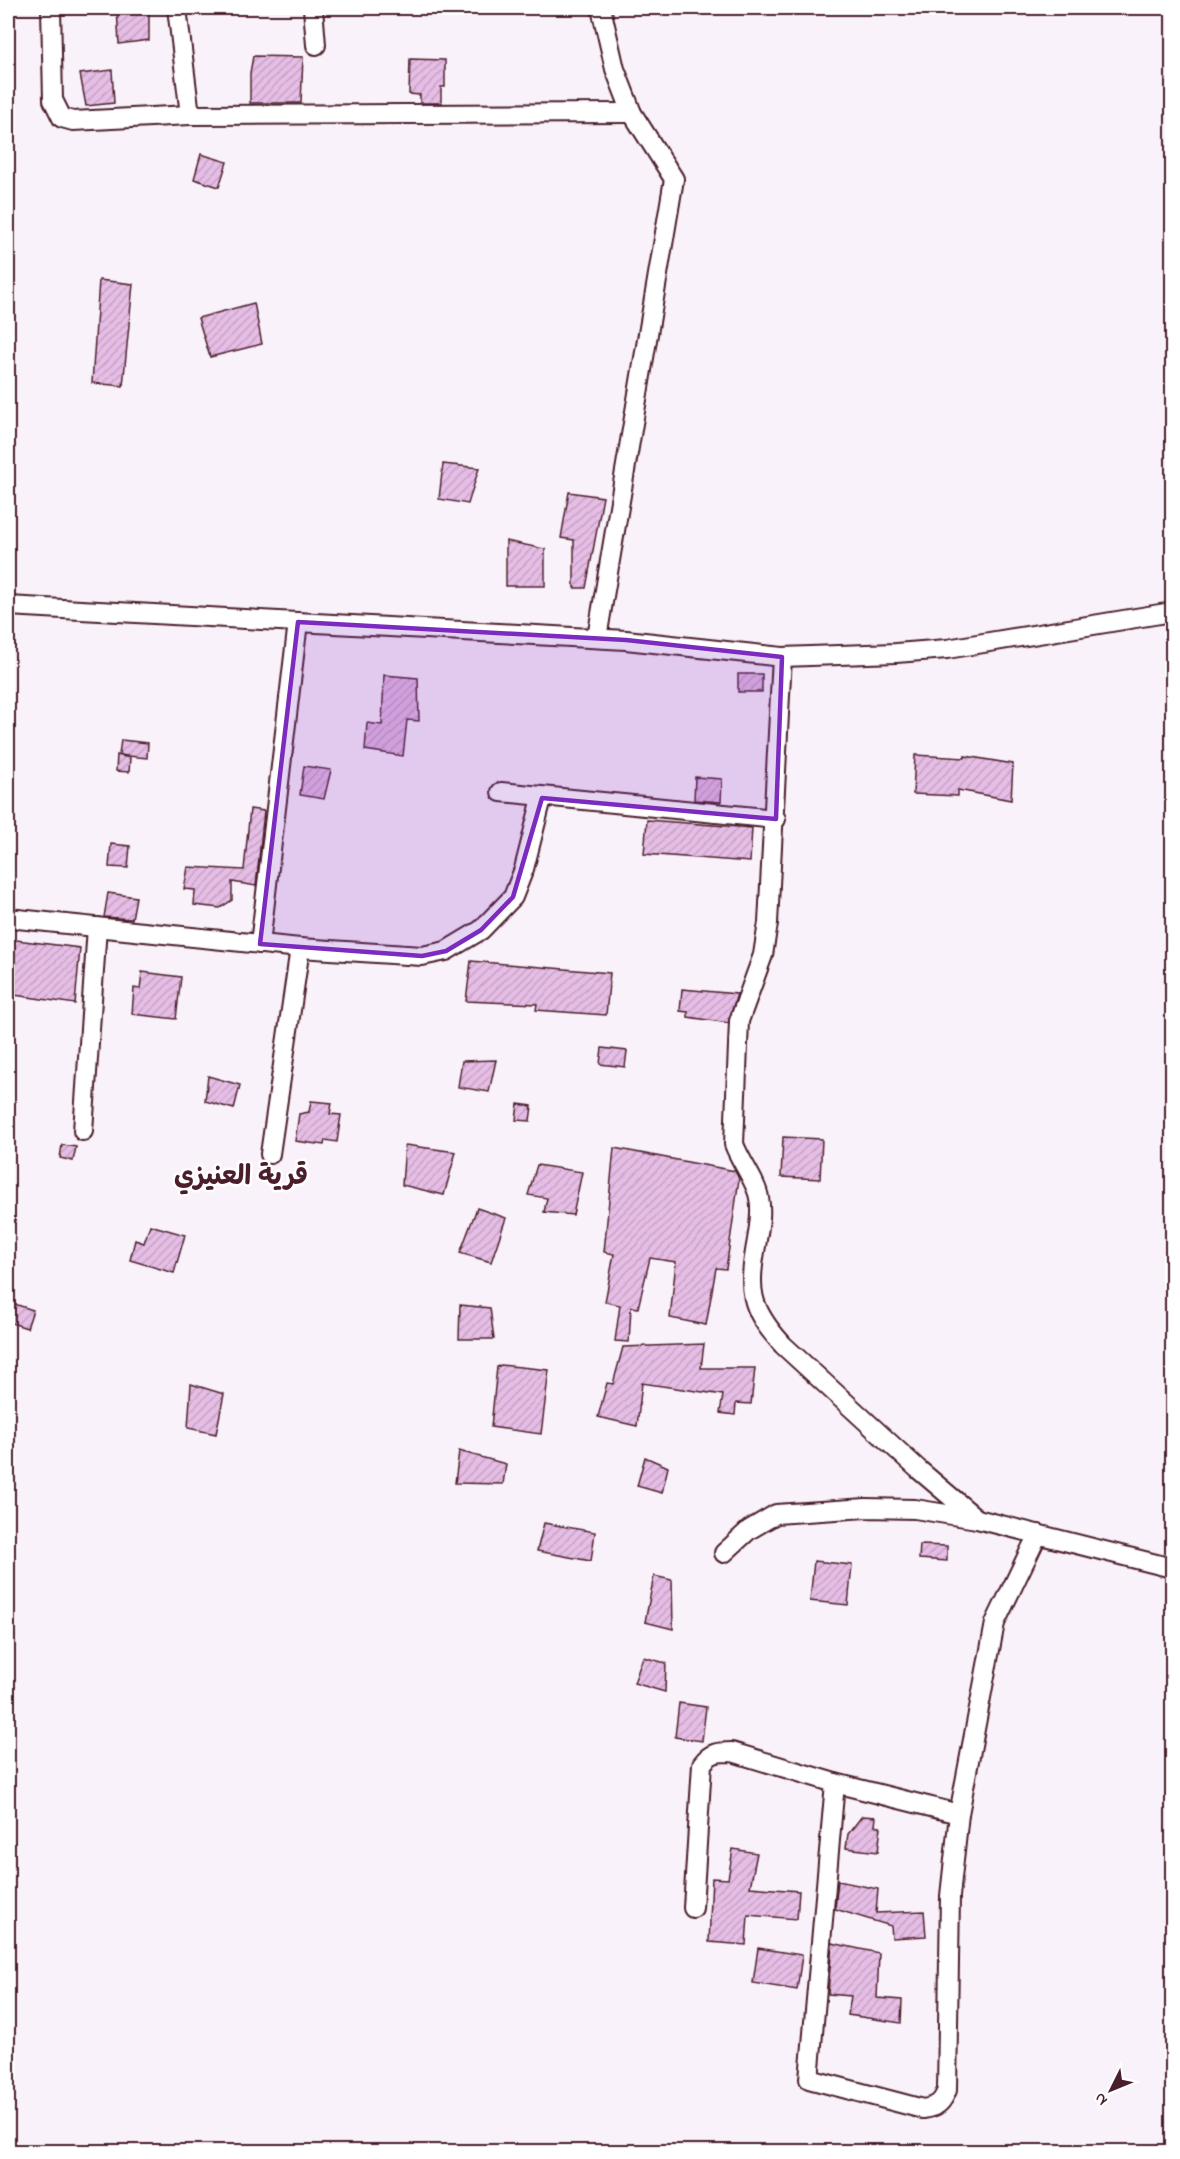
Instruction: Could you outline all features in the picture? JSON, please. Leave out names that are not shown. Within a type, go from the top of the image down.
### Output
[{"type":"street","points":[[51,8],[53,100],[62,118],[74,121],[190,115],[632,113]]},
{"type":"street","points":[[177,8],[190,115]]},
{"type":"street","points":[[313,8],[316,45]]},
{"type":"street","points":[[597,638],[674,179],[632,113],[615,69],[601,8]]},
{"type":"street","points":[[8,606],[597,638],[782,657],[947,649],[1173,612]]},
{"type":"street","points":[[260,944],[298,622]]},
{"type":"street","points":[[782,657],[776,819],[768,922],[763,955],[739,1022],[734,1118],[734,1144],[740,1162],[759,1196],[761,1217],[750,1282],[757,1311],[768,1329],[783,1345],[977,1520]]},
{"type":"street","points":[[501,792],[542,798],[776,819]]},
{"type":"street","points":[[8,918],[300,948],[422,956],[446,951],[481,930],[513,897],[524,869],[542,798]]},
{"type":"street","points":[[83,1131],[97,927]]},
{"type":"street","points":[[270,1154],[300,948]]},
{"type":"street","points":[[724,1553],[764,1520],[776,1514],[803,1510],[915,1509],[977,1520],[1173,1568]]},
{"type":"street","points":[[835,1784],[809,2079],[923,2109],[939,2104],[947,2090],[950,1896],[959,1814],[995,1623],[1038,1534]]},
{"type":"street","points":[[693,1908],[702,1764],[708,1755],[717,1752],[732,1752],[835,1784],[959,1814]]},
{"type":"highlighted area","points":[[298,622],[626,640],[782,657],[776,819],[542,798],[513,897],[481,930],[446,951],[422,956],[260,944]]},
{"type":"building","points":[[117,8],[149,8],[149,40],[119,44]]},
{"type":"building","points":[[253,56],[303,57],[301,103],[250,103],[250,73]]},
{"type":"building","points":[[410,59],[445,60],[445,87],[441,87],[441,103],[420,103],[420,95],[409,94]]},
{"type":"building","points":[[112,70],[114,103],[86,106],[80,74]]},
{"type":"building","points":[[201,154],[227,162],[219,187],[194,179]]},
{"type":"building","points":[[99,280],[133,284],[123,386],[92,383]]},
{"type":"building","points":[[254,303],[262,344],[210,357],[198,318]]},
{"type":"building","points":[[443,464],[479,468],[468,504],[439,499]]},
{"type":"building","points":[[569,492],[603,497],[586,588],[574,588],[574,540],[561,538]]},
{"type":"building","points":[[506,541],[545,549],[545,586],[506,586]]},
{"type":"building","points":[[738,674],[762,674],[762,692],[738,692]]},
{"type":"building","points":[[384,675],[418,678],[419,721],[407,720],[403,756],[365,750],[367,723],[382,725]]},
{"type":"building","points":[[121,740],[148,743],[147,758],[119,755]]},
{"type":"building","points":[[117,755],[130,758],[129,772],[116,771]]},
{"type":"building","points":[[915,755],[965,758],[965,756],[1013,764],[1011,800],[958,790],[958,796],[913,794]]},
{"type":"building","points":[[304,766],[331,770],[324,799],[300,795]]},
{"type":"building","points":[[695,777],[722,779],[721,802],[694,800]]},
{"type":"building","points":[[250,809],[264,811],[256,886],[232,882],[232,900],[220,908],[194,905],[195,890],[184,889],[188,867],[244,870]]},
{"type":"building","points":[[647,820],[752,828],[750,862],[644,854]]},
{"type":"building","points":[[111,844],[130,846],[128,868],[109,867]]},
{"type":"building","points":[[108,893],[136,897],[132,919],[104,917]]},
{"type":"building","points":[[8,939],[80,948],[75,1004],[8,994]]},
{"type":"building","points":[[471,961],[610,973],[606,1015],[536,1010],[537,1004],[466,1001]]},
{"type":"building","points":[[142,972],[181,977],[176,1019],[132,1014],[134,988],[140,989]]},
{"type":"building","points":[[682,989],[737,994],[728,1023],[688,1017],[688,1012],[680,1011]]},
{"type":"building","points":[[602,1048],[627,1051],[625,1067],[600,1064]]},
{"type":"building","points":[[496,1060],[489,1092],[458,1087],[462,1061]]},
{"type":"building","points":[[208,1076],[240,1085],[234,1109],[205,1101]]},
{"type":"building","points":[[311,1101],[332,1103],[330,1114],[341,1115],[337,1142],[325,1140],[324,1145],[295,1141],[299,1114],[309,1112]]},
{"type":"building","points":[[518,1104],[532,1106],[530,1121],[516,1120]]},
{"type":"building","points":[[783,1137],[822,1139],[820,1179],[781,1177]]},
{"type":"building","points":[[62,1145],[76,1147],[73,1161],[60,1158]]},
{"type":"building","points":[[405,1145],[456,1152],[444,1195],[402,1185]]},
{"type":"building","points":[[614,1148],[735,1171],[739,1179],[726,1269],[716,1268],[706,1325],[670,1318],[676,1262],[650,1258],[638,1308],[631,1307],[629,1342],[615,1341],[620,1305],[605,1302],[614,1254],[604,1252]]},
{"type":"building","points":[[537,1165],[582,1172],[573,1215],[544,1212],[547,1198],[528,1195]]},
{"type":"building","points":[[477,1208],[506,1218],[491,1262],[460,1253]]},
{"type":"building","points":[[150,1225],[185,1235],[174,1273],[130,1260],[135,1240],[144,1243]]},
{"type":"building","points":[[8,1302],[33,1310],[27,1328],[8,1322]]},
{"type":"building","points":[[460,1305],[490,1308],[494,1339],[459,1339]]},
{"type":"building","points":[[704,1344],[701,1368],[755,1368],[751,1404],[736,1403],[735,1415],[720,1413],[723,1395],[642,1383],[637,1426],[598,1417],[607,1383],[613,1384],[623,1347]]},
{"type":"building","points":[[501,1365],[549,1370],[541,1434],[491,1427],[497,1367]]},
{"type":"building","points":[[191,1384],[224,1394],[216,1434],[188,1428]]},
{"type":"building","points":[[459,1451],[506,1464],[503,1484],[455,1483]]},
{"type":"building","points":[[645,1457],[668,1467],[662,1493],[637,1486]]},
{"type":"building","points":[[544,1523],[595,1532],[591,1561],[537,1551]]},
{"type":"building","points":[[920,1545],[947,1546],[947,1561],[919,1559]]},
{"type":"building","points":[[814,1561],[852,1565],[848,1605],[810,1601]]},
{"type":"building","points":[[654,1576],[672,1580],[673,1629],[645,1622]]},
{"type":"building","points":[[643,1657],[666,1663],[665,1692],[634,1683]]},
{"type":"building","points":[[679,1703],[706,1707],[702,1741],[675,1737]]},
{"type":"building","points":[[862,1816],[876,1817],[875,1826],[881,1827],[878,1852],[846,1848],[848,1834]]},
{"type":"building","points":[[733,1849],[757,1853],[750,1887],[799,1891],[797,1919],[748,1915],[746,1945],[709,1942],[712,1878],[728,1879]]},
{"type":"building","points":[[838,1881],[878,1889],[876,1913],[924,1911],[926,1936],[892,1938],[891,1926],[835,1909]]},
{"type":"building","points":[[832,1943],[879,1953],[877,1998],[902,2000],[901,2023],[848,2015],[851,1996],[828,1994]]},
{"type":"building","points":[[758,1948],[802,1955],[797,1990],[753,1983]]},
{"type":"district","name":"قرية العنيزي","points":[[241,1177]]}]
